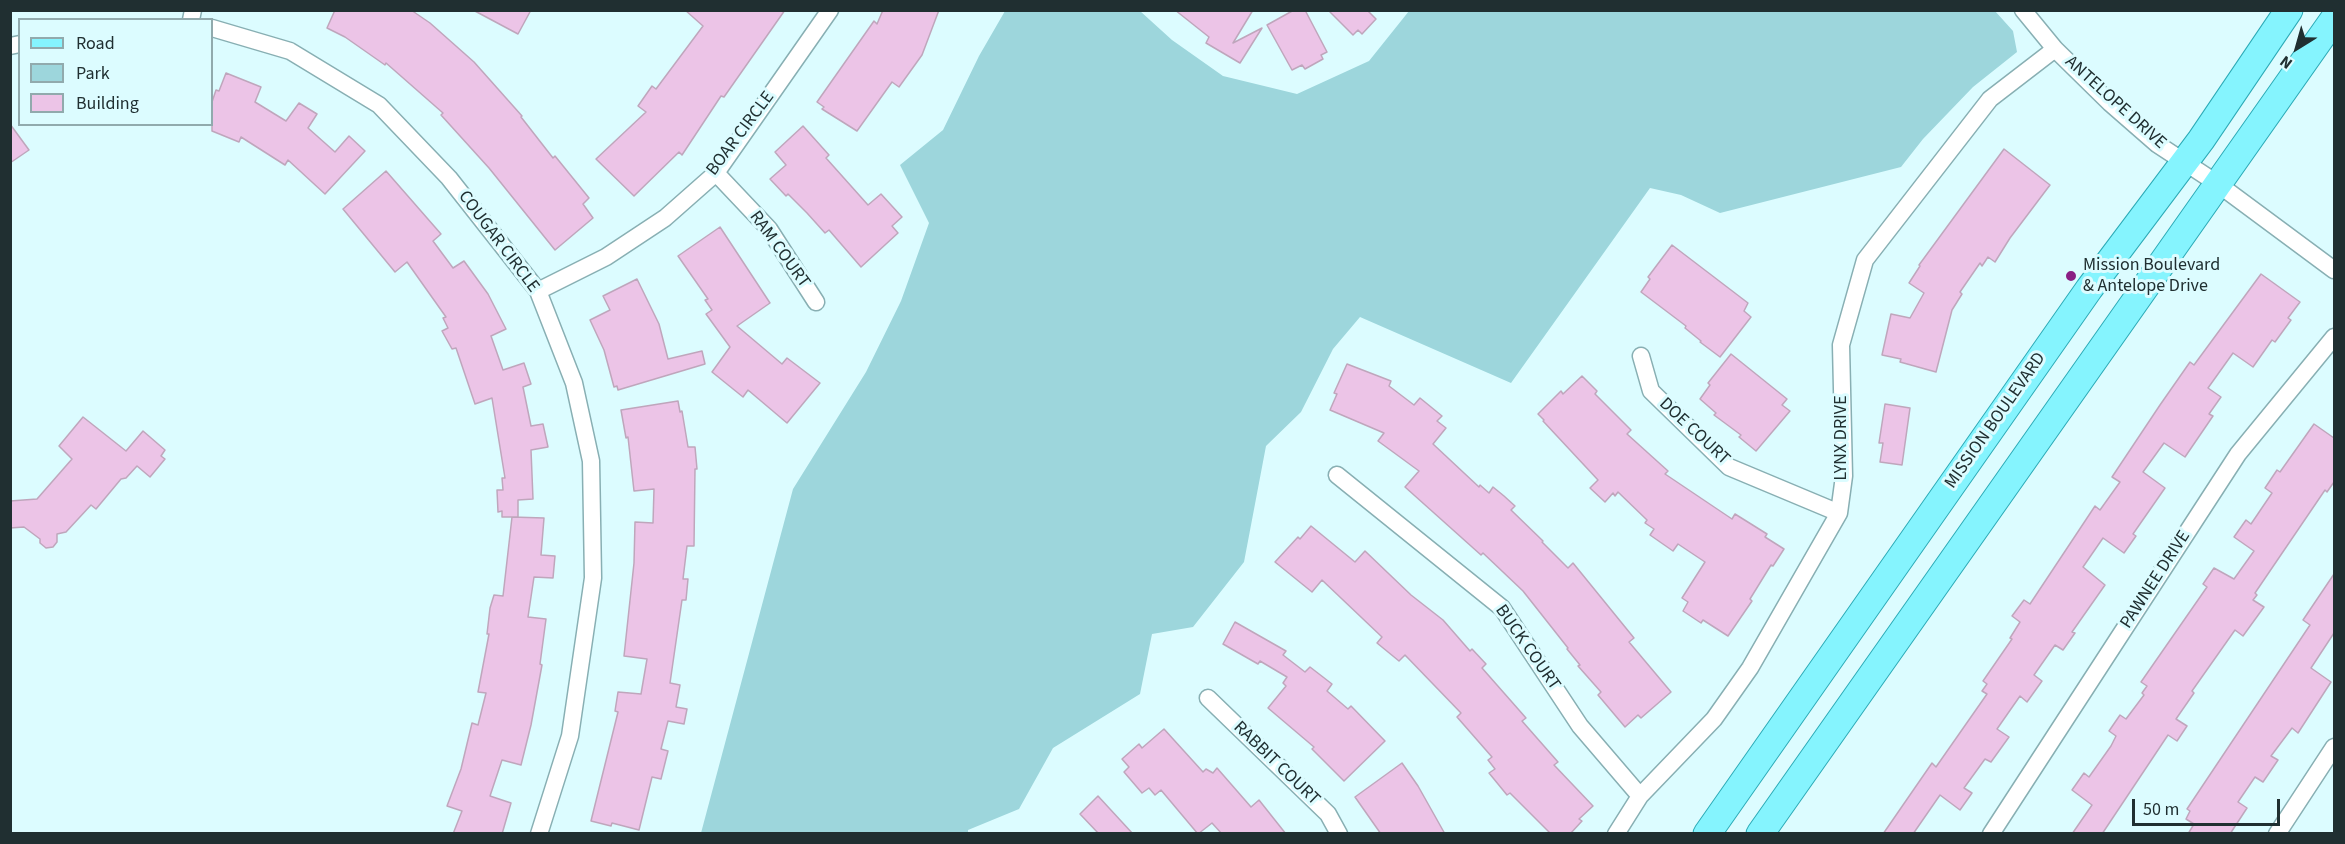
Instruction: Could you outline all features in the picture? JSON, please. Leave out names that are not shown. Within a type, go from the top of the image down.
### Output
[{"type":"main road","name":"MISSION BOULEVARD","points":[[1707,834],[2089,289],[2186,162],[2289,10]]},
{"type":"main road","points":[[1760,834],[2334,19]]},
{"type":"street","name":"BOAR CIRCLE","points":[[538,291],[606,257],[665,218],[716,172],[830,10]]},
{"type":"street","name":"ANTELOPE DRIVE","points":[[2023,10],[2055,49],[2110,103],[2149,136],[2334,270]]},
{"type":"street","name":"COUGAR CIRCLE","points":[[213,28],[290,51],[379,105],[449,178],[538,291],[574,383],[591,461],[593,578],[570,736],[539,834]]},
{"type":"street","name":"LYNX DRIVE","points":[[1616,834],[1640,796],[1714,719],[1750,668],[1839,513],[1844,476],[1841,345],[1865,260],[1990,99],[2055,49]]},
{"type":"street","name":"RAM COURT","points":[[716,172],[769,230],[816,302]]},
{"type":"street","name":"PAWNEE DRIVE","points":[[1991,834],[2238,454],[2334,337]]},
{"type":"street","name":"DOE COURT","points":[[1641,356],[1651,392],[1730,467],[1839,513]]},
{"type":"street","name":"BUCK COURT","points":[[1337,475],[1502,608],[1580,726],[1640,796]]},
{"type":"street","name":"RABBIT COURT","points":[[1208,698],[1328,814],[1339,834]]},
{"type":"street","points":[[2277,834],[2334,747]]},
{"type":"green space","points":[[1005,11],[1140,11],[1172,40],[1223,76],[1297,94],[1369,61],[1409,11],[1995,11],[2013,31],[2017,52],[1973,87],[1923,139],[1901,167],[1720,213],[1681,195],[1650,188],[1511,383],[1360,317],[1333,349],[1301,412],[1266,446],[1244,562],[1193,627],[1152,634],[1140,694],[1053,748],[1019,809],[968,830],[968,833],[701,833],[793,489],[866,372],[901,301],[929,223],[900,165],[943,130],[979,56]]},
{"type":"building","points":[[335,10],[411,10],[430,23],[474,62],[522,116],[553,158],[555,156],[589,198],[583,204],[593,218],[555,250],[489,168],[441,115],[443,113],[386,63],[385,65],[345,37],[327,28]]},
{"type":"building","points":[[473,10],[531,10],[518,34]]},
{"type":"building","points":[[685,10],[785,10],[724,97],[721,96],[682,155],[679,152],[634,196],[596,159],[646,112],[638,106],[652,86],[656,89],[703,26]]},
{"type":"building","points":[[883,10],[939,10],[922,55],[899,87],[892,82],[857,131],[822,109],[824,107],[817,102],[874,21],[877,24]]},
{"type":"building","points":[[1175,10],[1253,10],[1233,43],[1262,28],[1240,63],[1206,43],[1209,37]]},
{"type":"building","points":[[1294,10],[1305,10],[1327,52],[1321,55],[1323,59],[1305,69],[1302,65],[1292,70],[1267,25]]},
{"type":"building","points":[[1328,10],[1367,10],[1376,19],[1362,34],[1358,30],[1353,35]]},
{"type":"building","points":[[226,73],[261,87],[255,102],[286,121],[299,103],[317,114],[308,128],[335,152],[349,136],[365,151],[325,194],[288,160],[285,165],[241,137],[239,142],[212,131],[213,99],[216,90],[219,91]]},
{"type":"building","points":[[10,124],[29,150],[10,163]]},
{"type":"building","points":[[803,126],[829,155],[826,158],[868,205],[881,194],[902,217],[892,226],[898,233],[861,267],[829,230],[825,233],[788,194],[786,196],[770,179],[786,165],[775,152]]},
{"type":"building","points":[[2004,149],[2050,185],[1995,262],[1988,257],[1982,266],[1980,263],[1960,292],[1962,294],[1952,310],[1936,372],[1900,362],[1901,359],[1882,355],[1891,314],[1910,318],[1924,293],[1909,283],[1919,265]]},
{"type":"building","points":[[386,171],[441,234],[433,241],[453,268],[464,261],[488,294],[506,329],[491,336],[503,370],[524,363],[531,384],[523,387],[531,426],[543,424],[548,447],[531,450],[533,499],[518,500],[518,517],[502,517],[502,511],[498,512],[497,490],[503,490],[502,478],[505,478],[492,398],[475,404],[456,348],[452,349],[442,331],[448,328],[443,318],[446,317],[407,262],[395,272],[343,209]]},
{"type":"building","points":[[720,227],[770,303],[737,326],[782,364],[787,358],[820,383],[787,423],[748,390],[743,397],[712,372],[730,347],[706,314],[712,310],[705,300],[708,299],[678,256]]},
{"type":"building","points":[[1672,245],[1748,303],[1744,311],[1751,317],[1720,357],[1700,342],[1685,328],[1686,326],[1641,292],[1650,279],[1648,277]]},
{"type":"building","points":[[2261,274],[2300,302],[2288,318],[2291,320],[2275,342],[2272,340],[2253,367],[2233,353],[2208,388],[2221,397],[2209,414],[2213,416],[2185,457],[2164,443],[2143,472],[2165,488],[2133,534],[2136,536],[2124,553],[2103,538],[2083,567],[2105,585],[2072,632],[2075,633],[2063,650],[2055,645],[2034,675],[2042,681],[2027,702],[2020,696],[1997,729],[2009,737],[1991,762],[1985,759],[1964,788],[1972,793],[1960,810],[1940,795],[1913,834],[1883,834],[1932,763],[1936,767],[1987,694],[1982,691],[1987,684],[1983,681],[2012,639],[2010,638],[2020,622],[2012,616],[2024,600],[2030,604],[2095,506],[2100,510],[2120,482],[2112,477],[2160,405],[2190,362],[2194,365]]},
{"type":"building","points":[[637,279],[659,324],[668,359],[702,351],[705,364],[618,390],[617,386],[614,387],[604,350],[590,320],[610,310],[603,296]]},
{"type":"building","points":[[1731,354],[1787,399],[1782,405],[1790,411],[1756,451],[1739,437],[1741,435],[1714,415],[1716,413],[1700,399],[1710,385],[1708,383]]},
{"type":"building","points":[[1347,364],[1391,381],[1389,386],[1414,405],[1420,398],[1442,416],[1437,421],[1446,428],[1433,444],[1479,487],[1480,485],[1489,493],[1493,487],[1515,506],[1511,510],[1568,568],[1573,563],[1634,638],[1629,642],[1671,692],[1641,718],[1638,715],[1625,727],[1598,695],[1601,692],[1578,666],[1580,665],[1568,648],[1523,591],[1483,553],[1481,555],[1405,487],[1419,471],[1378,441],[1384,433],[1330,410],[1337,394],[1334,393]]},
{"type":"building","points":[[1582,376],[1597,391],[1595,394],[1631,430],[1627,434],[1668,471],[1665,474],[1732,519],[1735,514],[1767,534],[1765,537],[1784,549],[1773,566],[1771,565],[1750,599],[1752,601],[1728,636],[1703,620],[1701,623],[1683,611],[1688,602],[1682,598],[1705,562],[1678,544],[1673,551],[1650,535],[1654,529],[1645,523],[1647,520],[1618,492],[1615,496],[1613,493],[1605,502],[1590,488],[1598,480],[1538,414],[1561,391],[1563,394]]},
{"type":"building","points":[[678,401],[688,447],[695,447],[697,469],[695,469],[694,546],[687,546],[683,579],[688,579],[686,600],[682,600],[670,683],[680,685],[676,707],[687,709],[684,724],[668,721],[661,749],[668,751],[661,779],[652,777],[639,830],[612,823],[611,826],[591,821],[618,712],[615,711],[618,692],[641,694],[647,659],[624,656],[634,563],[635,522],[653,523],[654,489],[634,491],[628,437],[626,438],[621,410]]},
{"type":"building","points":[[1885,404],[1910,408],[1902,465],[1880,462],[1883,443],[1879,443]]},
{"type":"building","points":[[83,417],[126,451],[143,431],[165,450],[161,456],[165,459],[150,477],[137,466],[126,478],[121,479],[96,509],[91,505],[66,532],[57,534],[57,542],[53,547],[46,548],[40,543],[40,539],[24,527],[10,528],[10,501],[37,499],[72,459],[59,446]]},
{"type":"building","points":[[2314,424],[2334,438],[2334,482],[2327,492],[2325,490],[2255,593],[2257,595],[2253,600],[2264,607],[2243,636],[2235,630],[2192,691],[2194,693],[2176,719],[2187,726],[2177,741],[2168,735],[2102,834],[2072,834],[2092,805],[2072,790],[2084,773],[2089,777],[2111,746],[2116,736],[2109,731],[2120,715],[2126,719],[2144,695],[2142,693],[2147,686],[2141,682],[2207,587],[2203,584],[2214,568],[2234,579],[2254,551],[2234,537],[2246,520],[2251,524],[2272,493],[2265,488],[2277,470],[2280,472]]},
{"type":"building","points":[[512,517],[544,518],[541,555],[555,556],[553,578],[534,577],[528,617],[546,619],[540,664],[542,665],[531,725],[521,765],[502,760],[490,796],[511,803],[502,834],[453,834],[462,811],[447,806],[461,769],[472,723],[478,725],[486,693],[478,692],[489,634],[487,634],[490,608],[494,595],[503,596]]},
{"type":"building","points":[[1311,526],[1355,562],[1365,551],[1411,595],[1443,620],[1470,651],[1472,649],[1486,664],[1482,668],[1526,718],[1522,721],[1558,762],[1554,765],[1593,806],[1579,819],[1582,821],[1570,834],[1551,834],[1510,793],[1507,795],[1489,773],[1495,769],[1488,760],[1492,757],[1457,717],[1461,713],[1405,655],[1399,661],[1377,643],[1382,637],[1322,580],[1312,592],[1275,562]]},
{"type":"building","points":[[2334,574],[2334,633],[2311,668],[2331,682],[2298,733],[2292,728],[2271,756],[2278,760],[2263,782],[2255,777],[2238,802],[2247,808],[2230,834],[2188,834],[2194,824],[2186,819],[2190,811],[2187,809],[2310,625],[2303,620]]},
{"type":"building","points":[[1235,622],[1286,651],[1283,655],[1305,672],[1310,667],[1332,684],[1327,691],[1348,709],[1351,706],[1385,741],[1344,781],[1312,749],[1314,747],[1268,708],[1286,686],[1283,683],[1287,677],[1260,661],[1258,664],[1223,644]]},
{"type":"building","points":[[1164,729],[1203,772],[1206,769],[1213,773],[1217,768],[1251,807],[1259,800],[1286,834],[1222,834],[1212,823],[1198,834],[1161,790],[1155,795],[1149,788],[1142,793],[1124,772],[1129,767],[1122,759],[1139,744],[1142,748]]},
{"type":"building","points":[[1402,763],[1445,834],[1381,834],[1355,797]]},
{"type":"building","points":[[1098,796],[1133,834],[1099,834],[1080,814]]},
{"type":"place","name":"Mission Boulevard & Antelope Drive","points":[[2071,276]]}]
